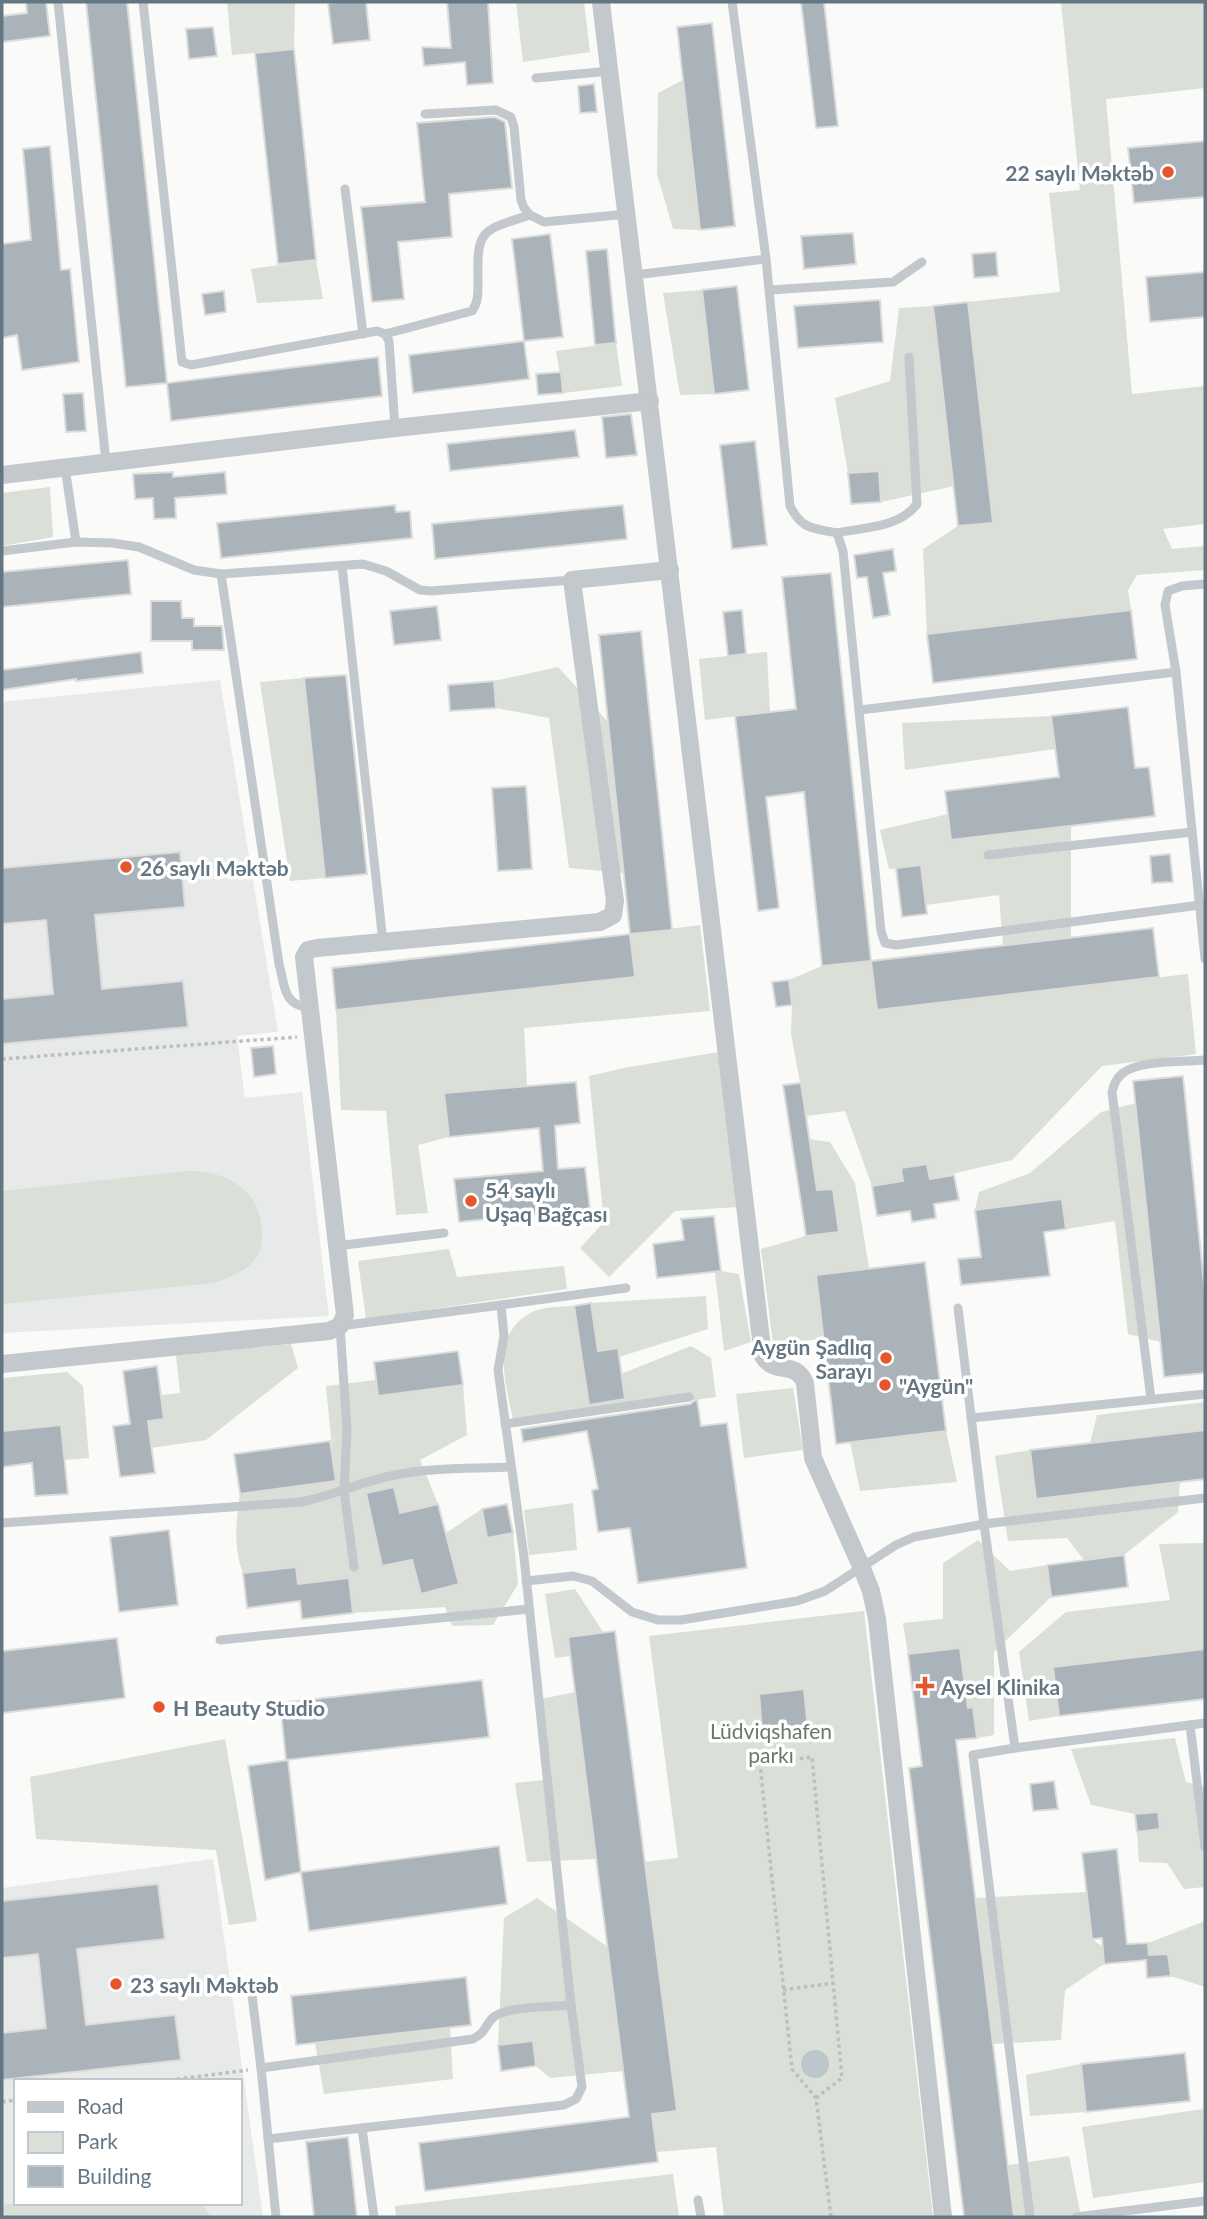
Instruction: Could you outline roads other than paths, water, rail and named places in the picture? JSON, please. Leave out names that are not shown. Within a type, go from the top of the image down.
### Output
[{"type":"street","points":[[601,2],[763,1356],[767,1363],[774,1367],[794,1369],[802,1375],[813,1458],[871,1591],[877,1619],[943,2217]]},
{"type":"street","points":[[2,475],[650,401]]},
{"type":"street","points":[[2,1364],[329,1331],[341,1326],[345,1315],[304,957],[308,950],[600,922],[613,915],[615,901],[572,580],[670,570]]},
{"type":"lane","points":[[58,2],[106,462]]},
{"type":"lane","points":[[143,2],[182,362],[191,365],[377,331],[385,334],[472,311],[477,305],[477,262],[481,238],[485,232],[497,225],[530,215]]},
{"type":"lane","points":[[732,2],[770,290],[790,506],[797,520],[808,527],[837,533],[898,521],[917,504],[909,357]]},
{"type":"lane","points":[[536,78],[610,71]]},
{"type":"lane","points":[[425,114],[496,110],[511,117],[521,200],[530,215],[544,222],[628,214]]},
{"type":"lane","points":[[345,189],[363,334]]},
{"type":"lane","points":[[635,275],[766,259]]},
{"type":"lane","points":[[770,290],[892,282],[922,262]]},
{"type":"lane","points":[[385,334],[389,341],[396,428]]},
{"type":"lane","points":[[65,467],[76,542]]},
{"type":"lane","points":[[837,533],[843,551],[881,930],[886,943],[896,945],[1200,905]]},
{"type":"lane","points":[[2,551],[76,542],[112,543],[139,547],[194,570],[221,575],[363,564],[374,566],[409,585],[431,591],[572,580]]},
{"type":"lane","points":[[342,566],[383,942]]},
{"type":"lane","points":[[221,575],[279,964],[287,996],[297,1007],[309,1008]]},
{"type":"lane","points":[[1205,584],[1182,586],[1168,592],[1165,605],[1176,672],[1205,959]]},
{"type":"lane","points":[[860,710],[1176,672]]},
{"type":"lane","points":[[988,855],[1192,832]]},
{"type":"lane","points":[[1151,1399],[1112,1092],[1116,1079],[1125,1071],[1141,1066],[1205,1060]]},
{"type":"lane","points":[[336,1246],[444,1233]]},
{"type":"lane","points":[[354,1567],[344,1491],[347,1430],[341,1326],[626,1288]]},
{"type":"lane","points":[[268,2139],[564,2105],[576,2099],[582,2088],[526,1581],[498,1370],[503,1336],[501,1305]]},
{"type":"lane","points":[[958,1308],[1015,1748]]},
{"type":"lane","points":[[971,1418],[1205,1394]]},
{"type":"lane","points":[[505,1424],[689,1397]]},
{"type":"lane","points":[[2,1523],[301,1502],[370,1481],[415,1472],[511,1467]]},
{"type":"lane","points":[[526,1581],[573,1576],[592,1581],[632,1612],[657,1620],[681,1620],[797,1601],[825,1591],[895,1545],[914,1537],[984,1524],[1205,1498]]},
{"type":"lane","points":[[220,1640],[529,1609]]},
{"type":"lane","points":[[1030,2217],[973,1755],[1205,1723]]},
{"type":"lane","points":[[1190,1725],[1205,1847]]},
{"type":"lane","points":[[252,1995],[276,2217]]},
{"type":"lane","points":[[261,2068],[473,2039],[484,2034],[492,2018],[505,2012],[571,2005]]},
{"type":"lane","points":[[362,2128],[374,2217]]},
{"type":"lane","points":[[698,2200],[701,2217]]},
{"type":"lane","points":[[1076,2217],[1205,2201]]},
{"type":"place","name":"22 saylı Məktəb","points":[[1168,172]]},
{"type":"place","name":"26 saylı Məktəb","points":[[126,867]]},
{"type":"place","name":"54 saylı Uşaq Bağçası","points":[[471,1201]]},
{"type":"place","name":"Aygün Şadlıq Sarayı","points":[[886,1358]]},
{"type":"place","name":"\"Aygün\"","points":[[885,1385]]},
{"type":"place","name":"Aysel Klinika","points":[[925,1686]]},
{"type":"place","name":"H Beauty Studio","points":[[159,1707]]},
{"type":"place","name":"23 saylı Məktəb","points":[[116,1984]]},
{"type":"park label","name":"Lüdviqshafen parkı","points":[[771,1742]]}]
